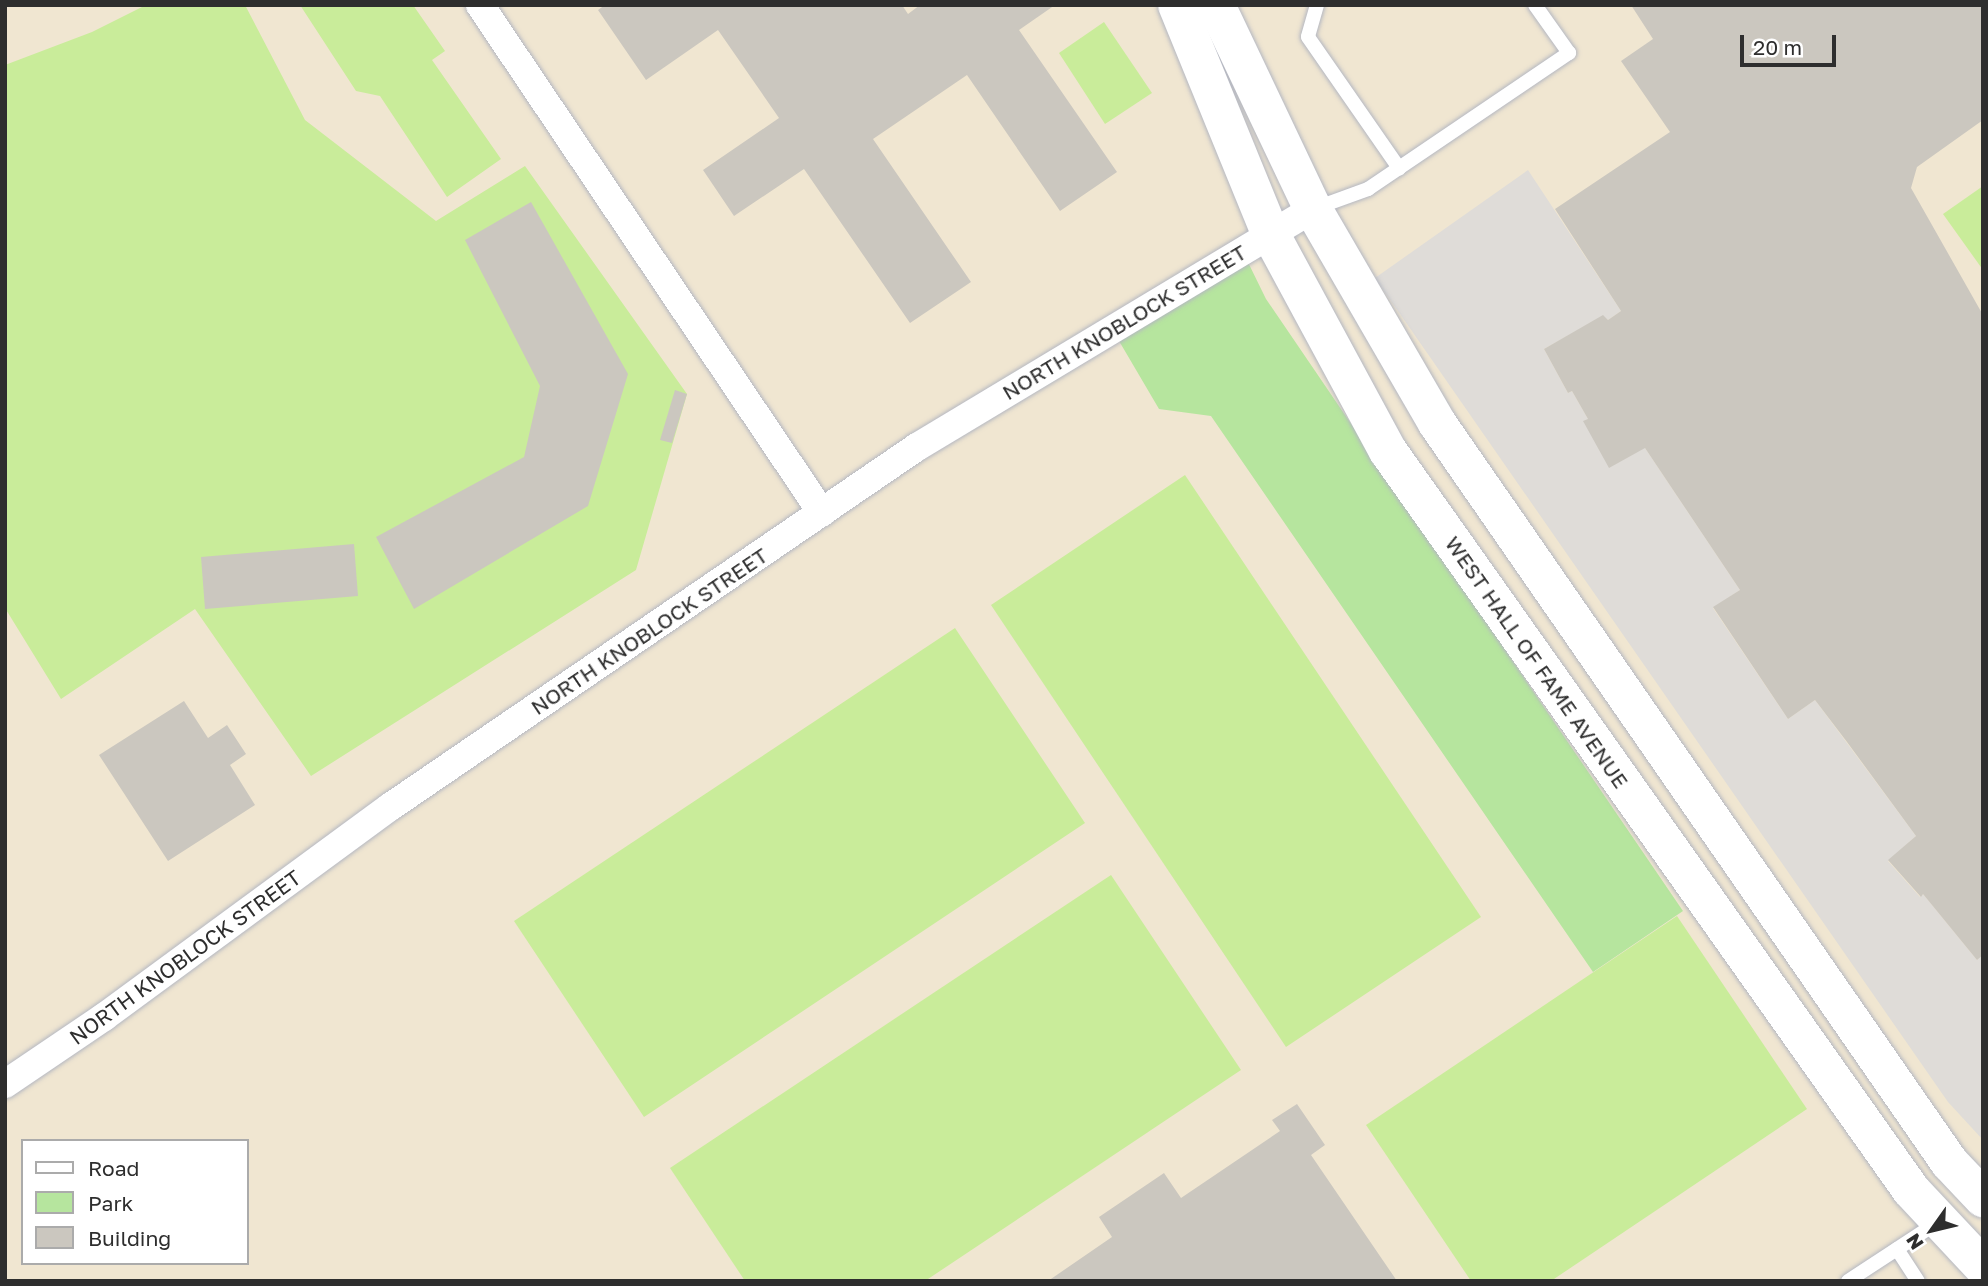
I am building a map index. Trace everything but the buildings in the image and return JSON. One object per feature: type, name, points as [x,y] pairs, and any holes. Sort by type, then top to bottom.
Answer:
[{"type":"main road","name":"WEST HALL OF FAME AVENUE","points":[[1177,5],[1270,233],[1388,451],[1911,1190],[1983,1267]]},
{"type":"main road","points":[[1216,5],[1313,209],[1437,423],[1949,1162],[1983,1198]]},
{"type":"street","points":[[480,5],[822,513]]},
{"type":"street","name":"NORTH KNOBLOCK STREET","points":[[5,1084],[104,1017],[390,807],[917,447],[1313,209]]},
{"type":"lane","points":[[1317,5],[1308,37],[1398,168]]},
{"type":"lane","points":[[1313,209],[1368,189],[1569,53],[1535,5]]},
{"type":"lane","points":[[1848,1281],[1940,1220]]},
{"type":"lane","points":[[1897,1249],[1918,1281]]},
{"type":"shaded area","points":[[5,5],[1983,5],[1983,1281],[5,1281]]},
{"type":"shaded area","points":[[1528,170],[1621,311],[1608,320],[1603,316],[1544,349],[1568,393],[1572,391],[1588,419],[1645,448],[1740,590],[1713,608],[1788,719],[1815,700],[1916,836],[1888,861],[1920,897],[1923,894],[1977,960],[1983,955],[1983,1140],[1948,1102],[1375,278]]},
{"type":"green space","points":[[146,5],[245,5],[305,120],[436,221],[525,166],[687,394],[636,570],[311,776],[195,609],[61,699],[5,608],[5,65],[92,32]]},
{"type":"green space","points":[[300,5],[413,5],[445,51],[432,60],[501,159],[447,197],[380,96],[356,91]]},
{"type":"green space","points":[[1104,22],[1152,93],[1105,124],[1059,53]]},
{"type":"green space","points":[[1983,186],[1983,270],[1943,214]]},
{"type":"green space","points":[[1242,250],[1266,299],[1683,911],[1593,972],[1211,416],[1159,409],[1112,329]]},
{"type":"green space","points":[[1185,475],[1481,917],[1286,1047],[991,605]]},
{"type":"green space","points":[[955,628],[1085,823],[644,1117],[514,921]]},
{"type":"green space","points":[[1111,875],[1241,1070],[925,1281],[745,1281],[670,1168]]},
{"type":"green space","points":[[1677,916],[1807,1109],[1551,1281],[1471,1281],[1366,1125]]}]
